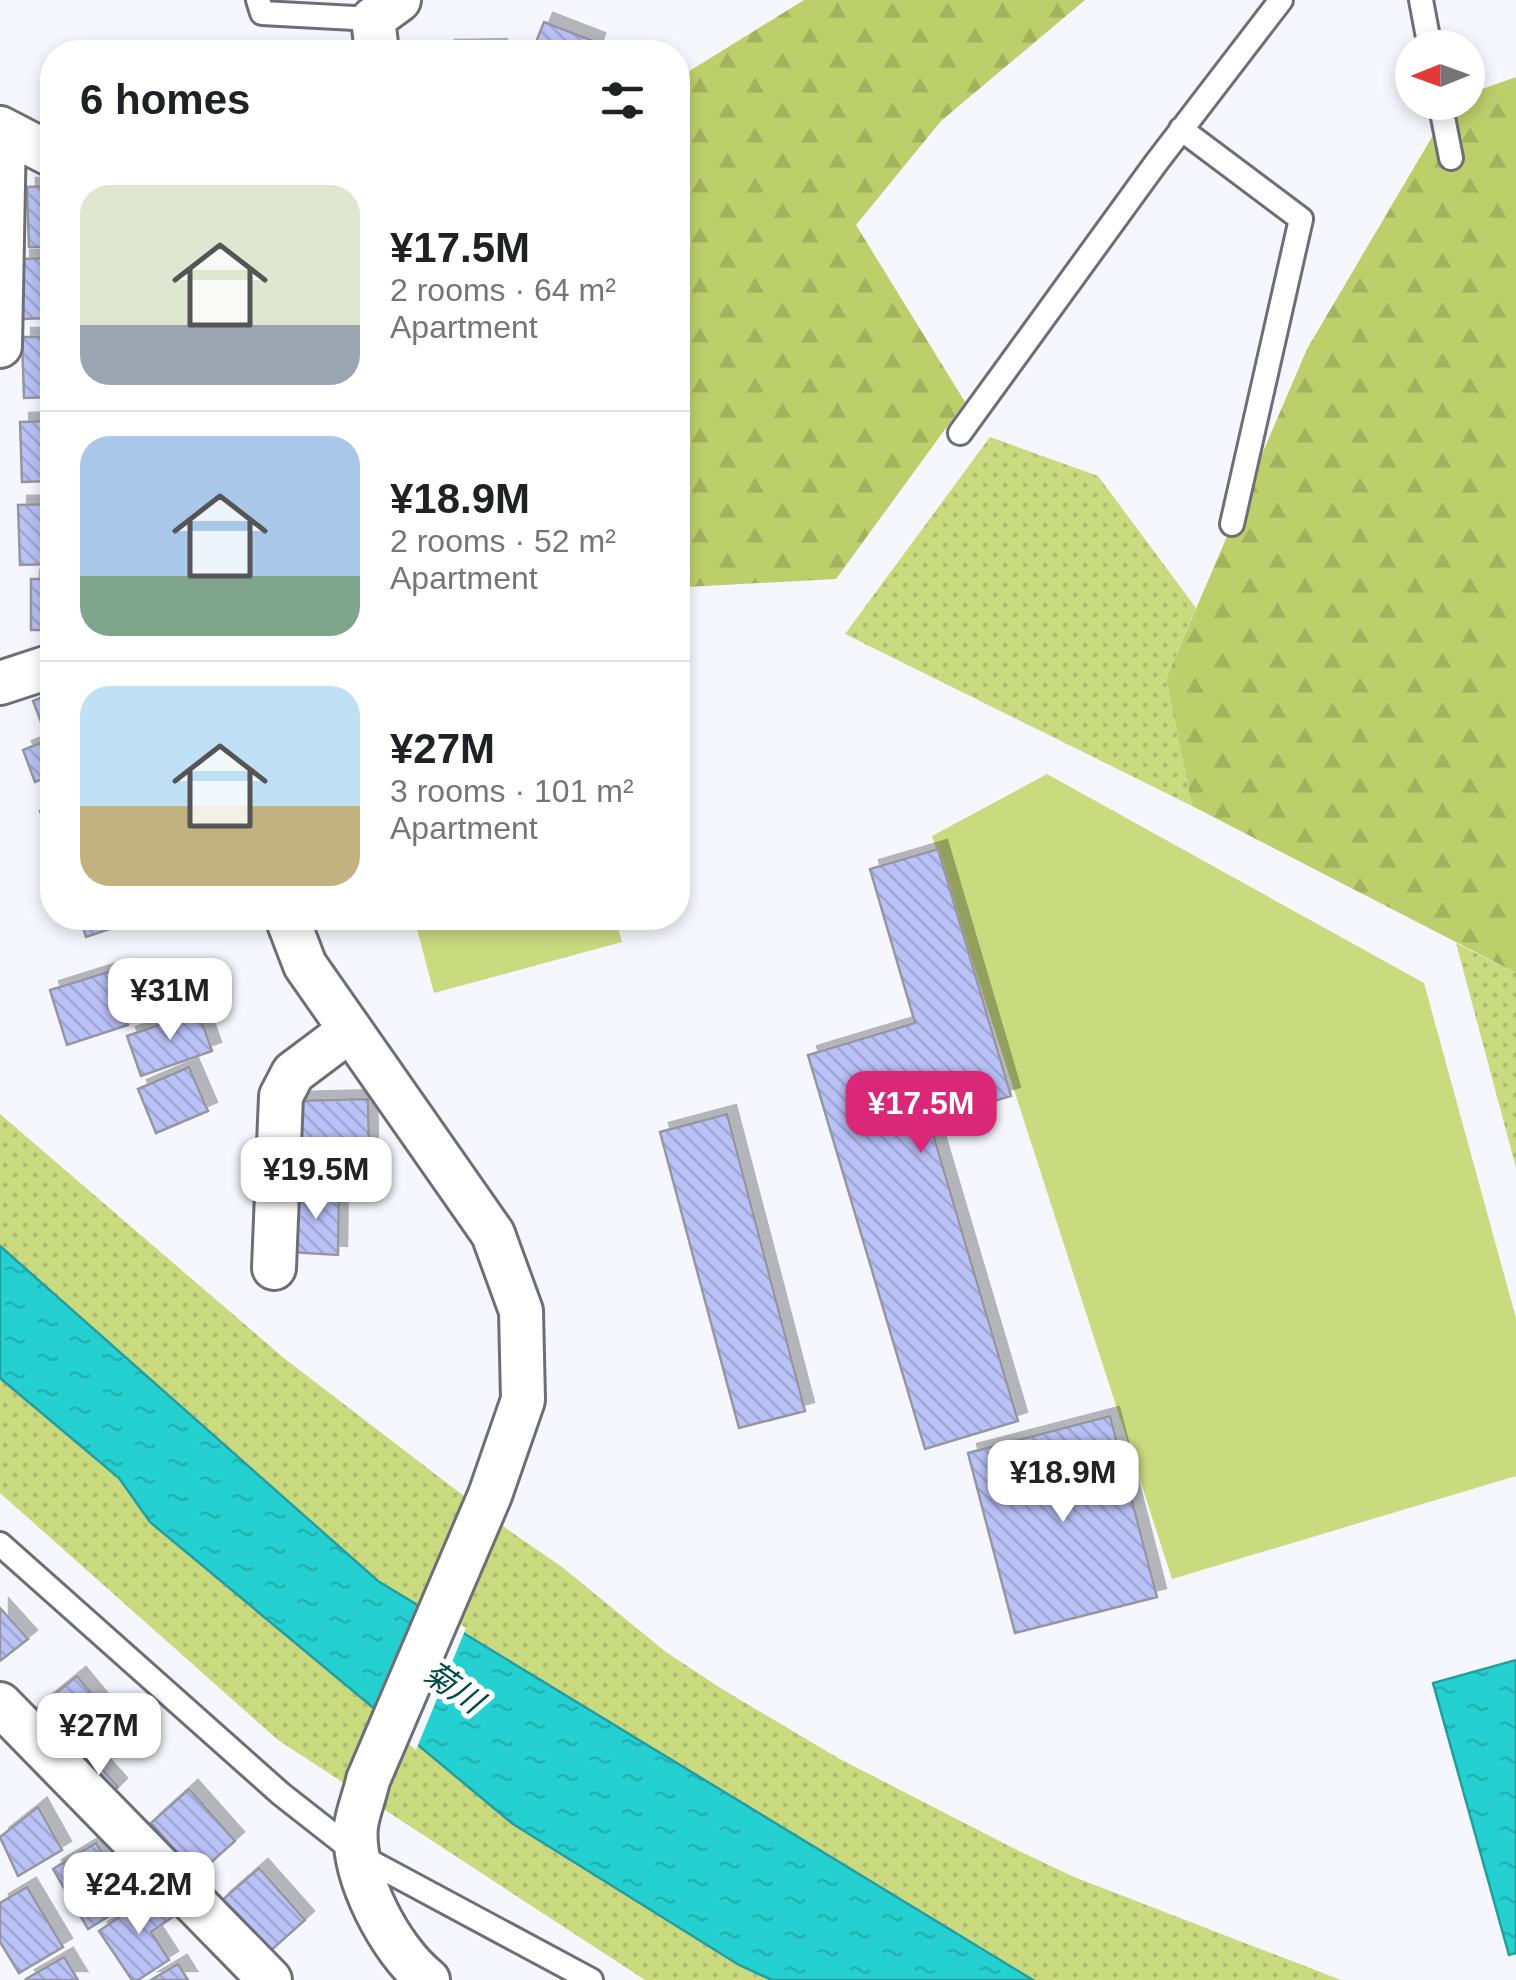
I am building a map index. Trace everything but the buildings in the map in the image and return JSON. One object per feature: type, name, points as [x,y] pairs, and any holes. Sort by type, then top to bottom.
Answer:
[{"type":"street","points":[[0,346],[2,130],[40,149]]},
{"type":"street","points":[[0,683],[40,670]]},
{"type":"street","points":[[292,930],[305,965],[493,1234],[522,1312],[523,1400],[483,1510],[368,1780],[358,1842],[374,1908],[394,1943],[428,1980]]},
{"type":"street","points":[[274,1268],[281,1096],[294,1073],[349,1031]]},
{"type":"street","points":[[0,1704],[270,1980]]},
{"type":"lane","points":[[258,0],[262,13],[383,24]]},
{"type":"lane","points":[[960,432],[1181,129],[1281,0]]},
{"type":"lane","points":[[1421,0],[1427,30]]},
{"type":"lane","points":[[1444,120],[1451,158]]},
{"type":"lane","points":[[1181,129],[1301,219],[1232,524]]},
{"type":"lane","points":[[0,1544],[281,1794],[591,1980]]},
{"type":"green space","points":[[804,0],[1085,0],[941,121],[856,225],[965,402],[836,579],[690,587],[690,71]]},
{"type":"green space","points":[[1516,77],[1516,973],[1192,806],[1166,679],[1307,349],[1442,120],[1485,120],[1485,88]]},
{"type":"green space","points":[[990,437],[1098,476],[1196,608],[1166,679],[1192,806],[845,634]]},
{"type":"green space","points":[[1047,774],[1424,983],[1516,1318],[1516,1476],[1172,1579],[932,836]]},
{"type":"green space","points":[[417,930],[618,930],[622,942],[434,993]]},
{"type":"green space","points":[[1456,943],[1516,973],[1516,1168]]},
{"type":"green space","points":[[0,1114],[285,1359],[562,1567],[666,1652],[722,1689],[838,1758],[1074,1877],[1341,1980],[645,1980],[278,1740],[0,1493]]},
{"type":"water","name":"菊川","points":[[0,1246],[378,1581],[1033,1980],[772,1980],[739,1965],[513,1824],[150,1522],[119,1478],[0,1378]]},
{"type":"water","points":[[1516,1660],[1516,1953],[1509,1955],[1433,1683]]},
{"type":"pier","points":[[426,1604],[466,1628],[416,1750],[378,1718]]}]
